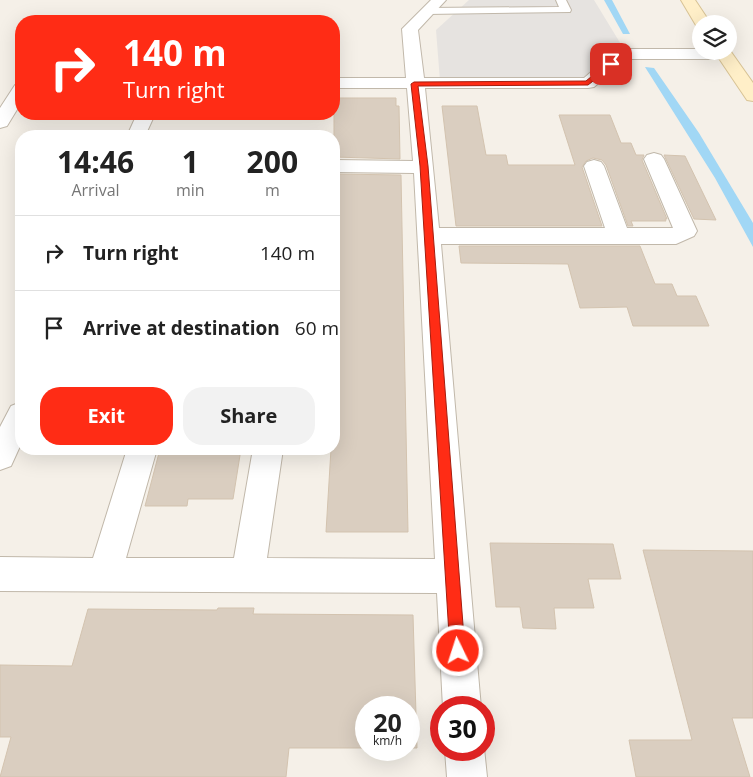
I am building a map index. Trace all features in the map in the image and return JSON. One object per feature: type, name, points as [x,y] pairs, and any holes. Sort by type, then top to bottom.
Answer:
[{"type":"main road","points":[[688,0],[698,15]]},
{"type":"main road","points":[[728,60],[753,96]]},
{"type":"street","points":[[433,6],[410,29],[414,84],[424,166],[461,696]]},
{"type":"street","points":[[340,83],[588,83],[623,54],[692,53]]},
{"type":"street","points":[[0,122],[15,88]]},
{"type":"street","points":[[428,236],[676,236],[686,231],[654,159]]},
{"type":"street","points":[[340,166],[424,166]]},
{"type":"street","points":[[594,166],[619,236]]},
{"type":"street","points":[[0,457],[15,426]]},
{"type":"street","points":[[105,574],[140,455]]},
{"type":"street","points":[[248,575],[267,455]]},
{"type":"street","points":[[0,574],[452,576]]},
{"type":"street","points":[[466,761],[467,777]]},
{"type":"lane","points":[[433,6],[566,10],[561,0]]},
{"type":"shaded area","points":[[469,0],[594,0],[622,46],[603,48],[608,59],[582,78],[440,81],[436,30]]},
{"type":"water","points":[[604,0],[612,0],[630,34],[623,34]]},
{"type":"water","points":[[645,67],[654,68],[699,133],[753,223],[753,247],[715,178]]},
{"type":"building","points":[[340,98],[396,98],[396,106],[399,106],[400,159],[340,157],[340,130],[334,130],[334,120],[340,120]]},
{"type":"building","points":[[442,106],[477,106],[486,155],[506,155],[508,165],[575,165],[559,115],[610,115],[621,143],[631,143],[636,155],[644,155],[642,160],[667,219],[665,219],[666,221],[631,221],[633,226],[628,226],[606,165],[602,160],[593,158],[586,161],[582,167],[602,226],[456,226]]},
{"type":"building","points":[[664,155],[685,156],[716,220],[694,219]]},
{"type":"building","points":[[340,174],[401,175],[408,532],[326,532],[331,455],[340,455]]},
{"type":"building","points":[[459,246],[640,246],[655,284],[672,284],[677,296],[696,296],[709,326],[633,326],[627,307],[580,308],[568,264],[461,263]]},
{"type":"building","points":[[158,455],[240,455],[233,499],[188,499],[187,506],[145,506]]},
{"type":"building","points":[[490,543],[613,544],[621,579],[588,579],[594,608],[554,608],[556,629],[523,628],[520,607],[496,607]]},
{"type":"building","points":[[643,550],[753,551],[753,718],[732,718],[750,777],[636,777],[629,740],[692,740]]},
{"type":"building","points":[[218,608],[254,608],[253,614],[413,615],[415,696],[355,696],[355,748],[289,748],[286,777],[0,777],[11,737],[0,737],[0,665],[72,666],[88,609],[217,610]]},
{"type":"route","points":[[458,651],[424,166],[414,84],[588,83],[611,64]]}]
